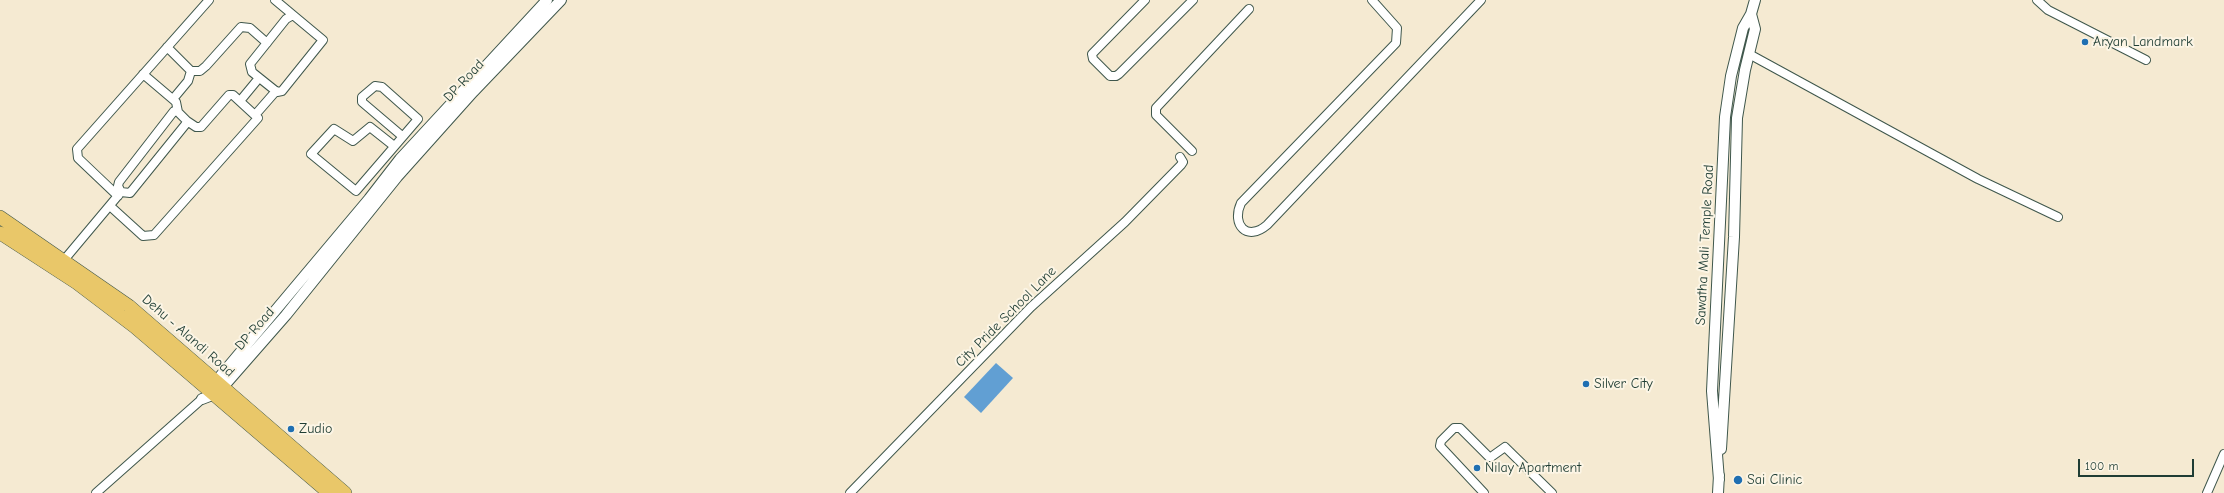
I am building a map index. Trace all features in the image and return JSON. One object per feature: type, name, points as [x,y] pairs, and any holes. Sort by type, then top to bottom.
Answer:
[{"type":"main road","name":"Dehu - Alandi Road","points":[[0,217],[64,260],[130,315],[329,493]]},
{"type":"main road","name":"Dehu - Alandi Road","points":[[0,233],[77,283],[130,315]]},
{"type":"main road","name":"Dehu - Alandi Road","points":[[213,390],[345,493]]},
{"type":"street","points":[[120,194],[78,158],[76,154],[81,143],[209,0]]},
{"type":"street","points":[[276,0],[323,40],[282,91],[276,91],[250,69],[250,64],[286,19],[293,15]]},
{"type":"street","name":"DP Road","points":[[379,193],[410,148],[547,3],[561,0]]},
{"type":"street","points":[[1145,0],[1092,54],[1092,59],[1110,76],[1116,76],[1119,74],[1193,0]]},
{"type":"street","points":[[1372,0],[1397,28],[1396,43],[1241,203],[1236,213],[1239,224],[1243,229],[1252,233],[1260,231],[1267,225],[1481,0]]},
{"type":"street","name":"Sawatha Mali Temple Road","points":[[1719,480],[1712,391],[1725,116],[1731,76],[1743,28],[1752,14],[1755,0]]},
{"type":"street","points":[[2037,0],[2048,10],[2146,60]]},
{"type":"street","name":"DP Road","points":[[213,390],[379,193],[473,92],[547,3]]},
{"type":"street","points":[[1192,151],[1156,115],[1156,108],[1249,8]]},
{"type":"street","name":"Sawatha Mali Temple Road","points":[[1718,493],[1727,382],[1737,168],[1737,118],[1755,29],[1752,14]]},
{"type":"street","points":[[167,47],[191,71],[200,71],[242,27],[250,28],[267,43]]},
{"type":"street","points":[[1749,54],[1978,179],[2058,216]]},
{"type":"street","points":[[173,99],[188,81],[191,71]]},
{"type":"street","points":[[110,206],[143,236],[154,235],[258,118],[233,95],[229,96],[198,128],[187,121],[178,112],[178,105],[173,99],[143,74]]},
{"type":"street","points":[[240,101],[259,78]]},
{"type":"street","points":[[398,140],[363,104],[362,97],[372,87],[378,86],[382,87],[418,119],[398,140],[356,191],[311,154],[334,129],[353,141],[370,127],[398,140],[410,148]]},
{"type":"street","points":[[255,115],[276,91]]},
{"type":"street","points":[[120,194],[118,186],[119,182],[174,111],[178,112]]},
{"type":"street","points":[[64,260],[120,194],[130,193],[187,121]]},
{"type":"street","name":"City Pride School Lane","points":[[850,493],[1031,307],[1125,222],[1181,160]]},
{"type":"street","points":[[96,493],[213,390]]},
{"type":"street","points":[[1484,493],[1440,446],[1441,441],[1454,428],[1460,428],[1489,457],[1506,447],[1552,493]]},
{"type":"street","points":[[2207,493],[2224,454]]},
{"type":"water","points":[[996,363],[1013,378],[981,413],[964,397]]},
{"type":"place","name":"Aryan Landmark","points":[[2085,42]]},
{"type":"place","name":"Silver City","points":[[1586,384]]},
{"type":"place","name":"Zudio","points":[[291,429]]},
{"type":"place","name":"Nilay Apartment","points":[[1477,468]]},
{"type":"place","name":"Sai Clinic","points":[[1738,480]]}]
